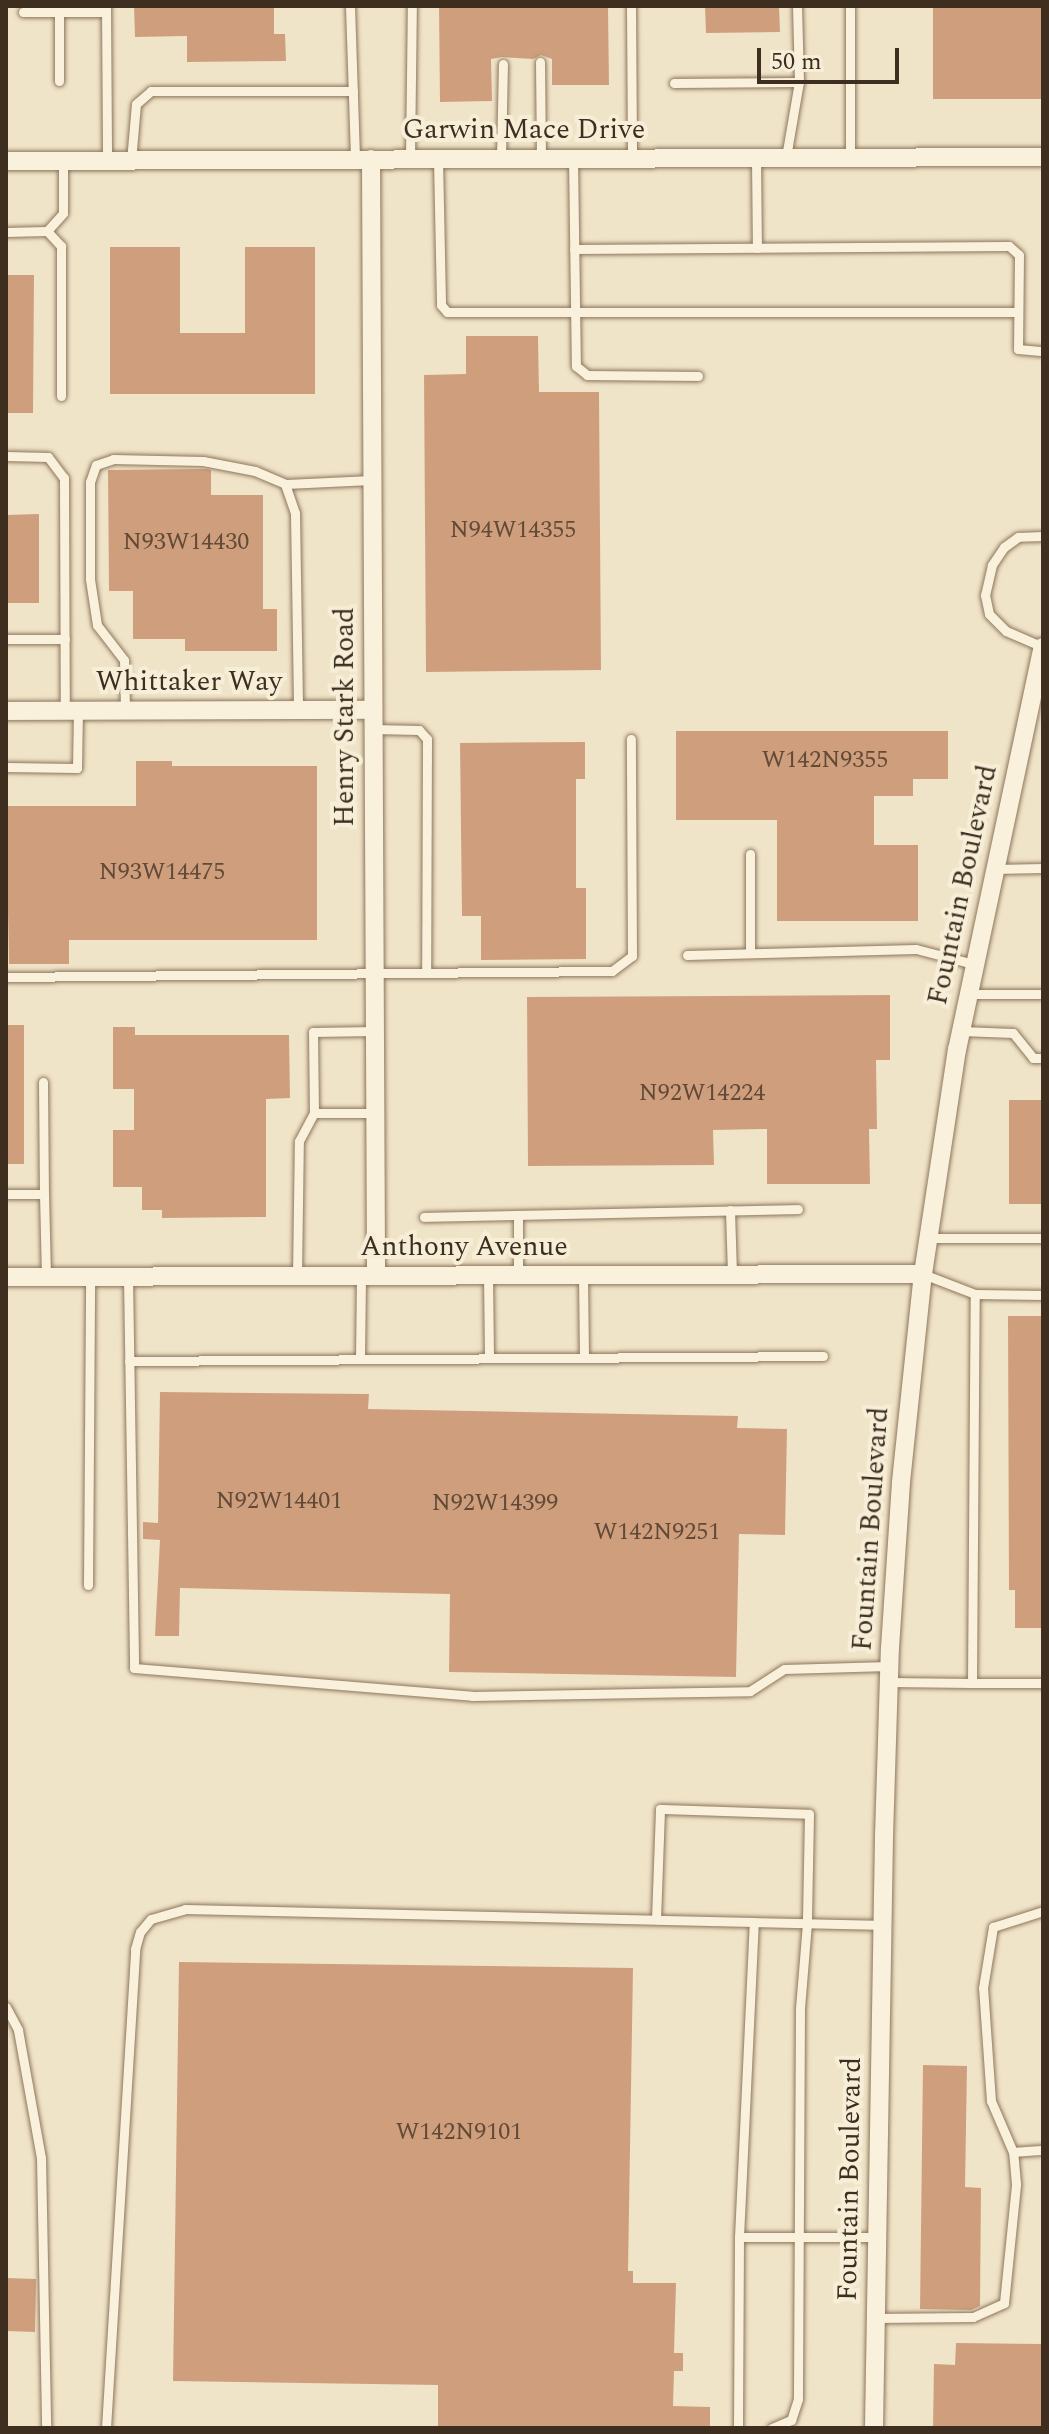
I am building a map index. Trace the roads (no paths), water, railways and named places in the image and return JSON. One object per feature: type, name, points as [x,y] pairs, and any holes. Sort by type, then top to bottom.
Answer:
[{"type":"street","name":"Garwin Mace Drive","points":[[6,161],[1043,157]]},
{"type":"street","name":"Henry Stark Road","points":[[363,159],[372,480],[375,1031],[369,1275]]},
{"type":"street","name":"Fountain Boulevard","points":[[874,2428],[889,1674],[901,1482],[923,1274],[961,1031],[1042,653]]},
{"type":"street","name":"Whittaker Way","points":[[6,711],[298,709],[373,720]]},
{"type":"street","name":"Anthony Avenue","points":[[6,1277],[923,1274]]},
{"type":"lane","points":[[350,6],[353,91],[363,159]]},
{"type":"lane","points":[[410,159],[412,6]]},
{"type":"lane","points":[[631,6],[632,157]]},
{"type":"lane","points":[[786,157],[799,82],[797,6]]},
{"type":"lane","points":[[850,6],[850,157]]},
{"type":"lane","points":[[23,12],[106,9],[107,161]]},
{"type":"lane","points":[[59,12],[59,81]]},
{"type":"lane","points":[[540,62],[541,158]]},
{"type":"lane","points":[[501,158],[503,64]]},
{"type":"lane","points":[[674,83],[799,82]]},
{"type":"lane","points":[[131,161],[136,104],[151,91],[353,91]]},
{"type":"lane","points":[[573,158],[576,366],[587,375],[698,376]]},
{"type":"lane","points":[[756,158],[757,248]]},
{"type":"lane","points":[[438,159],[441,305],[447,312],[1018,312]]},
{"type":"lane","points":[[6,232],[47,231],[63,213],[63,161]]},
{"type":"lane","points":[[47,231],[61,246],[61,396]]},
{"type":"lane","points":[[574,249],[1009,246],[1019,255],[1018,349],[1043,351]]},
{"type":"lane","points":[[6,456],[48,457],[64,478],[65,639],[77,768],[6,767]]},
{"type":"lane","points":[[125,710],[124,660],[97,625],[90,579],[90,482],[96,465],[113,459],[203,461],[255,471],[285,484],[372,480]]},
{"type":"lane","points":[[285,484],[295,513],[298,709]]},
{"type":"lane","points":[[1042,653],[1006,631],[989,614],[985,595],[992,565],[1004,547],[1018,537],[1043,536]]},
{"type":"lane","points":[[6,639],[65,639]]},
{"type":"lane","points":[[373,720],[419,730],[427,739],[426,972]]},
{"type":"lane","points":[[6,977],[612,971],[632,956],[631,739]]},
{"type":"lane","points":[[750,854],[750,953]]},
{"type":"lane","points":[[994,869],[1043,868]]},
{"type":"lane","points":[[687,955],[916,949],[974,964]]},
{"type":"lane","points":[[969,994],[1043,994]]},
{"type":"lane","points":[[297,1276],[299,1141],[314,1113],[313,1032],[375,1031]]},
{"type":"lane","points":[[961,1031],[1013,1033],[1033,1058],[1043,1058]]},
{"type":"lane","points":[[43,1082],[46,1277]]},
{"type":"lane","points":[[314,1113],[375,1113]]},
{"type":"lane","points":[[6,1194],[44,1194]]},
{"type":"lane","points":[[424,1217],[798,1209]]},
{"type":"lane","points":[[730,1210],[732,1275]]},
{"type":"lane","points":[[518,1215],[518,1275]]},
{"type":"lane","points":[[928,1238],[1043,1238]]},
{"type":"lane","points":[[923,1274],[975,1294],[1043,1295]]},
{"type":"lane","points":[[360,1359],[369,1275]]},
{"type":"lane","points":[[488,1275],[489,1358]]},
{"type":"lane","points":[[583,1275],[584,1358]]},
{"type":"lane","points":[[88,1585],[90,1277]]},
{"type":"lane","points":[[128,1277],[134,1668],[472,1696],[750,1691],[784,1669],[889,1674],[972,1683],[1043,1683]]},
{"type":"lane","points":[[972,1683],[975,1294]]},
{"type":"lane","points":[[129,1361],[823,1356]]},
{"type":"lane","points":[[656,1919],[660,1809],[809,1814],[807,1923],[800,2009],[798,2399],[791,2420],[772,2428]]},
{"type":"lane","points":[[106,2428],[135,1949],[140,1932],[151,1919],[185,1909],[883,1925]]},
{"type":"lane","points":[[876,2318],[973,2317],[1004,2303],[1016,2184],[1013,2152],[991,2101],[983,1988],[993,1927],[1043,1911]]},
{"type":"lane","points":[[738,2428],[739,2237],[754,1922]]},
{"type":"lane","points":[[6,2007],[18,2030],[41,2158],[46,2428]]},
{"type":"lane","points":[[1013,2152],[1043,2150]]},
{"type":"lane","points":[[739,2237],[877,2237]]}]
